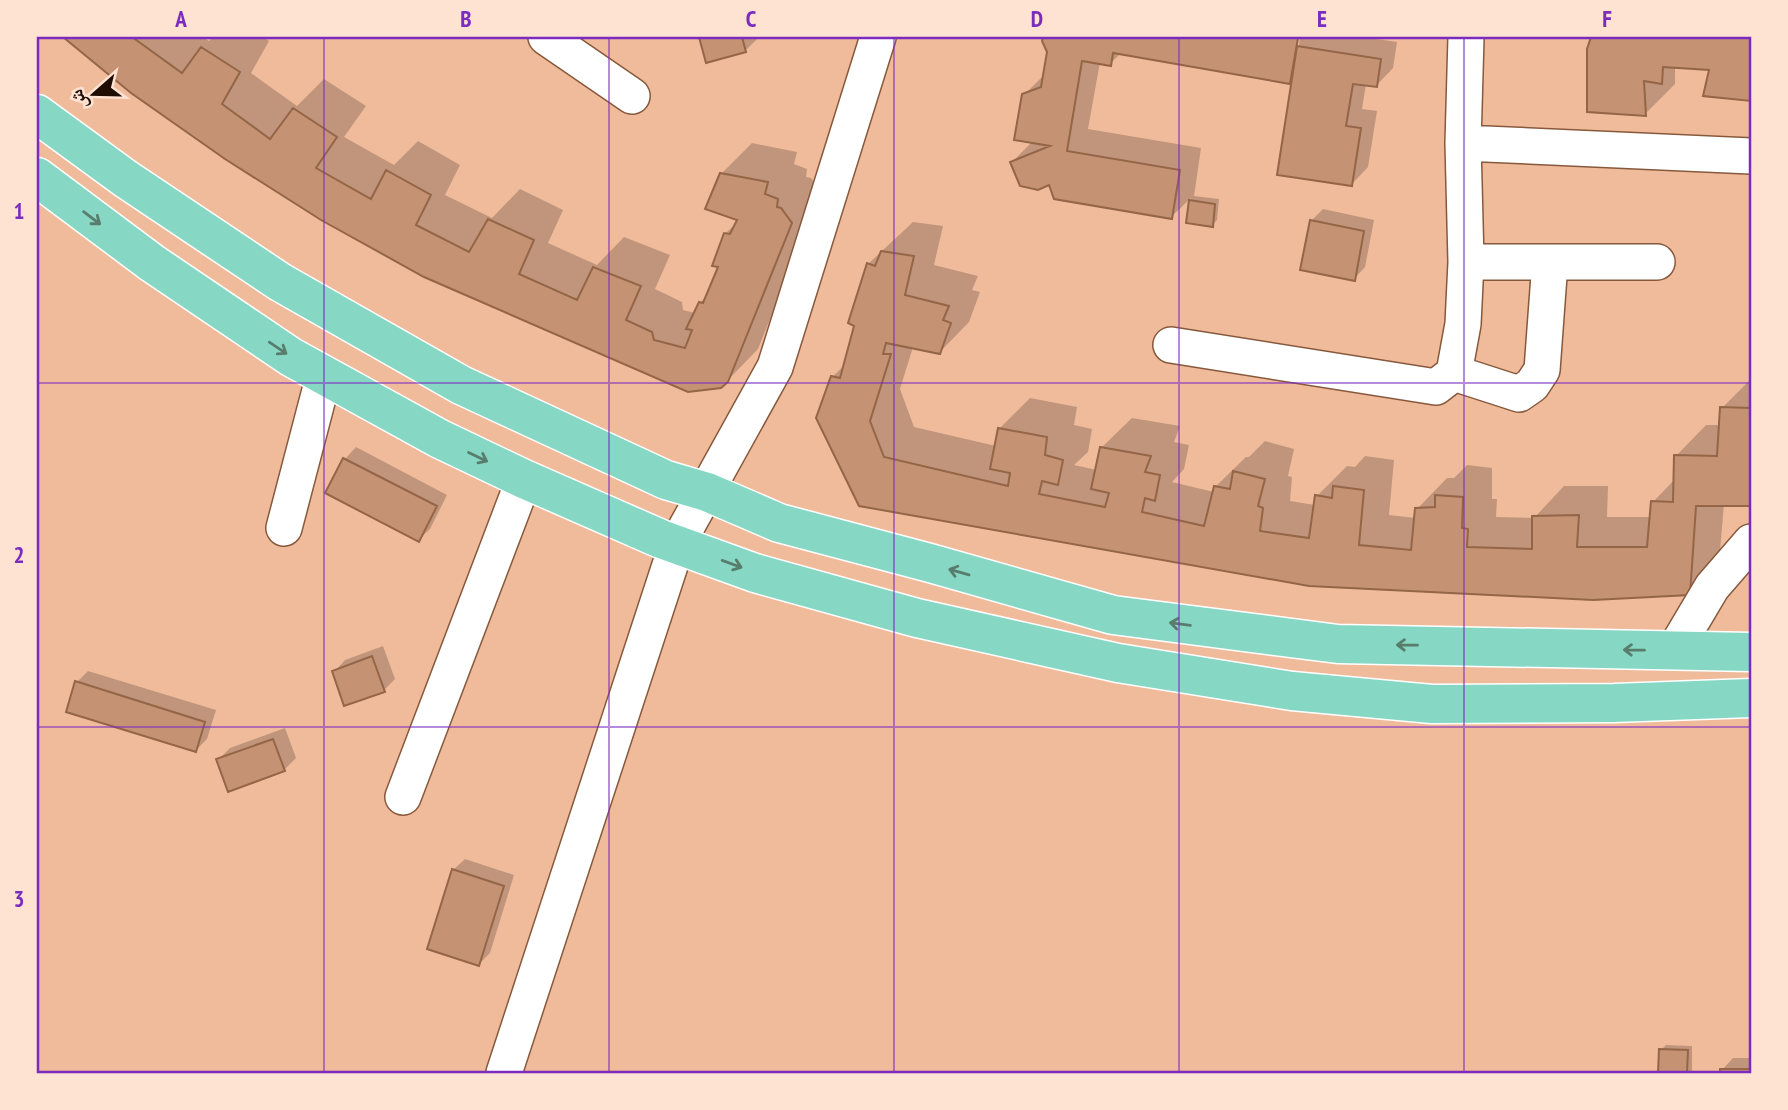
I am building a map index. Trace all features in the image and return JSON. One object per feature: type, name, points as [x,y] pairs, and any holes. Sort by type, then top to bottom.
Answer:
[{"type":"main road","points":[[37,114],[126,179],[281,282],[461,385],[654,475],[707,492],[779,523],[1113,615],[1338,644],[1751,652]]},
{"type":"main road","points":[[37,177],[152,263],[291,357],[440,439],[524,480],[677,544],[755,573],[917,618],[1118,663],[1292,691],[1432,704],[1614,703],[1751,698]]},
{"type":"street","points":[[546,37],[632,96]]},
{"type":"street","points":[[504,1073],[677,544],[775,367],[878,37]]},
{"type":"street","points":[[1171,345],[1436,387],[1454,373],[1463,324],[1466,262],[1463,143],[1466,37]]},
{"type":"street","points":[[1463,143],[1751,156]]},
{"type":"street","points":[[1466,262],[1657,262]]},
{"type":"street","points":[[1454,373],[1519,394],[1532,385],[1542,370],[1550,262]]},
{"type":"street","points":[[284,528],[324,375]]},
{"type":"street","points":[[403,797],[524,480]]},
{"type":"street","points":[[1674,651],[1712,587],[1751,542]]},
{"type":"building","points":[[63,37],[132,37],[182,73],[201,47],[240,72],[222,104],[270,139],[293,108],[337,137],[316,168],[371,199],[386,170],[431,195],[416,225],[469,252],[488,219],[534,240],[519,274],[577,300],[593,267],[641,286],[626,320],[652,332],[654,340],[685,348],[692,330],[686,329],[699,302],[703,303],[718,267],[712,266],[724,233],[730,234],[737,220],[705,209],[720,173],[768,182],[765,194],[778,199],[777,207],[781,208],[792,223],[728,382],[721,388],[688,392],[424,277],[321,220],[225,159],[131,93]]},
{"type":"building","points":[[699,37],[742,37],[746,52],[706,63]]},
{"type":"building","points":[[1043,37],[1298,38],[1290,84],[1113,53],[1111,66],[1082,61],[1067,151],[1180,170],[1172,219],[1054,199],[1049,185],[1038,190],[1020,186],[1010,162],[1050,146],[1014,140],[1022,94],[1041,87],[1047,52]]},
{"type":"building","points":[[1591,37],[1751,37],[1751,101],[1703,96],[1709,70],[1663,67],[1662,84],[1644,81],[1646,116],[1587,112],[1587,49]]},
{"type":"building","points":[[1297,46],[1381,59],[1377,87],[1353,84],[1346,126],[1361,128],[1352,186],[1277,175]]},
{"type":"building","points":[[1189,200],[1215,204],[1213,227],[1186,223]]},
{"type":"building","points":[[1310,220],[1364,231],[1355,281],[1300,270]]},
{"type":"building","points":[[881,251],[914,256],[905,295],[949,306],[943,320],[951,323],[940,354],[886,343],[883,354],[891,354],[870,421],[884,457],[1008,486],[1010,473],[990,469],[998,428],[1047,437],[1045,455],[1063,460],[1058,485],[1042,481],[1039,494],[1105,507],[1109,493],[1091,489],[1100,447],[1151,456],[1145,472],[1160,475],[1155,501],[1145,498],[1142,512],[1204,526],[1214,486],[1230,489],[1233,471],[1265,479],[1258,506],[1263,508],[1260,531],[1309,538],[1315,495],[1332,498],[1333,486],[1364,490],[1359,545],[1411,550],[1415,508],[1435,507],[1435,495],[1463,497],[1462,528],[1468,529],[1467,547],[1532,549],[1532,516],[1579,515],[1577,547],[1647,547],[1651,501],[1673,502],[1674,455],[1717,456],[1720,407],[1751,408],[1751,506],[1696,506],[1690,595],[1593,600],[1309,586],[859,506],[816,418],[831,376],[840,378],[854,326],[848,323],[867,263],[875,266]]},
{"type":"building","points":[[343,458],[437,506],[419,542],[325,493]]},
{"type":"building","points":[[372,656],[385,692],[344,706],[332,671]]},
{"type":"building","points":[[75,681],[205,722],[196,752],[66,712]]},
{"type":"building","points":[[273,739],[285,771],[228,792],[216,759]]},
{"type":"building","points":[[452,869],[504,886],[479,966],[427,949]]},
{"type":"building","points":[[1659,1049],[1688,1050],[1687,1073],[1658,1073]]},
{"type":"building","points":[[1720,1069],[1751,1069],[1751,1073],[1720,1073]]}]
